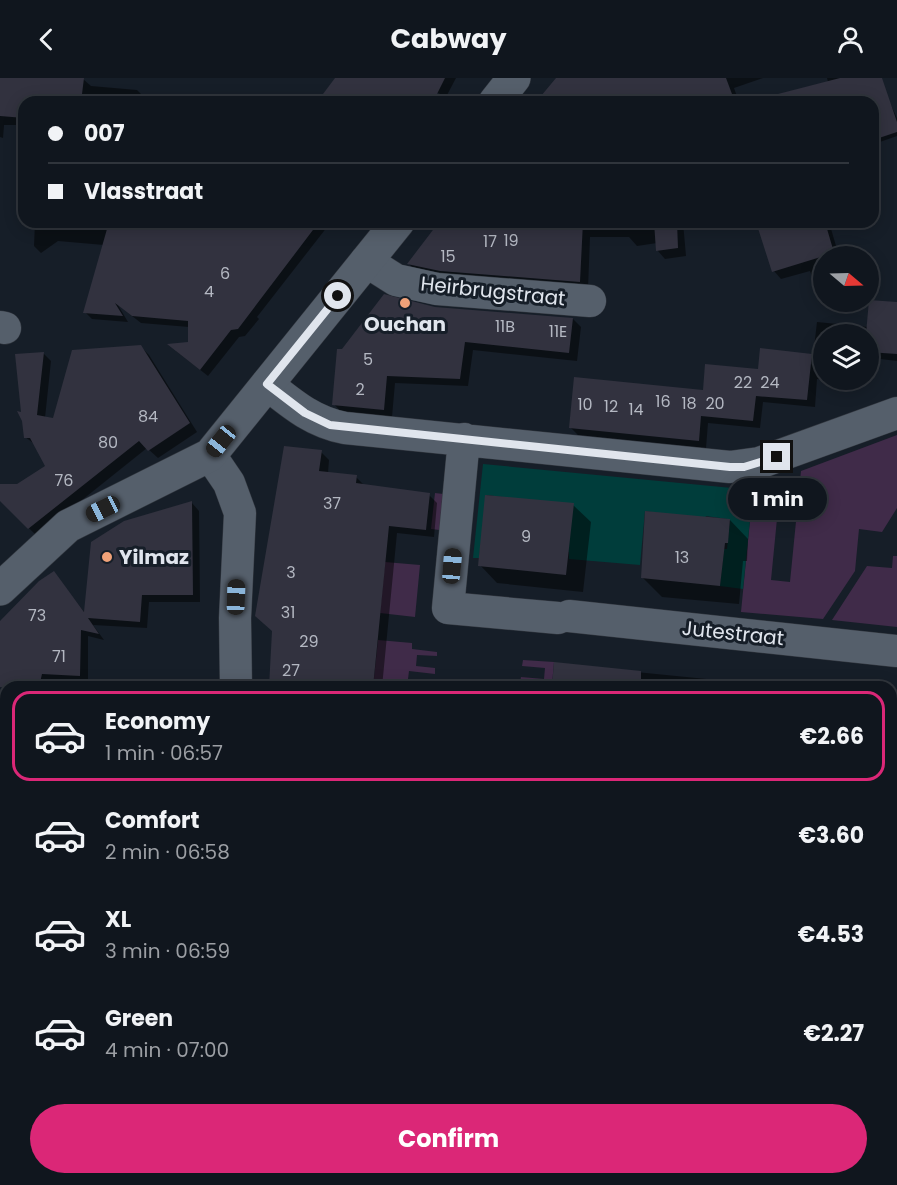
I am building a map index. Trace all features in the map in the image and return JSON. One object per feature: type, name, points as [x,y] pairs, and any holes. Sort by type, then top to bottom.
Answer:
[{"type":"street","points":[[500,96],[514,78]]},
{"type":"street","points":[[0,589],[68,526],[210,455],[393,228]]},
{"type":"street","name":"Heirbrugstraat","points":[[366,261],[396,280],[437,289],[590,301]]},
{"type":"street","points":[[267,384],[305,413],[330,425],[744,467],[794,452],[897,413]]},
{"type":"street","name":"Jutestraat","points":[[464,439],[448,608],[563,617],[897,651]]},
{"type":"street","points":[[210,455],[229,483],[240,513],[235,618],[236,681]]},
{"type":"shaded area","points":[[897,435],[897,508],[882,532],[859,529],[855,571],[823,619],[741,612],[753,490],[781,478],[771,580],[790,582],[801,471]]},
{"type":"shaded area","points":[[483,464],[753,490],[743,589],[720,586],[730,521],[706,516],[705,520],[645,511],[640,565],[569,559],[569,552],[565,552],[573,506],[487,495],[479,558],[473,558]]},
{"type":"shaded area","points":[[435,493],[452,495],[448,531],[431,529]]},
{"type":"shaded area","points":[[893,556],[897,556],[897,627],[832,620],[867,566],[892,568]]},
{"type":"shaded area","points":[[385,562],[420,565],[415,617],[380,613]]},
{"type":"shaded area","points":[[378,640],[412,643],[412,649],[437,652],[437,656],[417,655],[416,666],[435,668],[435,674],[409,671],[408,681],[374,681]]},
{"type":"shaded area","points":[[523,660],[554,662],[552,681],[520,681],[521,677],[544,679],[545,668],[522,666]]},
{"type":"building","points":[[0,78],[84,78],[82,96],[18,96],[18,118],[0,116]]},
{"type":"building","points":[[335,78],[445,78],[436,96],[322,96]]},
{"type":"building","points":[[556,78],[726,78],[733,96],[541,96]]},
{"type":"building","points":[[840,78],[882,78],[897,122],[897,132],[879,138],[879,96],[778,96],[778,94]]},
{"type":"building","points":[[107,228],[314,228],[238,329],[231,330],[200,370],[167,344],[188,342],[188,321],[132,316],[115,303],[123,316],[83,313]]},
{"type":"building","points":[[434,228],[583,228],[580,282],[440,271],[407,264]]},
{"type":"building","points":[[654,228],[677,228],[678,248],[656,251]]},
{"type":"building","points":[[758,228],[827,228],[832,246],[813,246],[813,259],[772,272]]},
{"type":"building","points":[[384,294],[435,307],[573,318],[569,353],[465,342],[460,379],[387,376],[384,410],[332,405],[337,349],[342,349]]},
{"type":"building","points":[[879,301],[897,302],[897,354],[879,353],[879,324],[867,324],[868,312],[879,312]]},
{"type":"building","points":[[141,345],[190,423],[148,451],[139,441],[28,529],[0,501],[0,484],[17,484],[45,466],[30,438],[24,438],[22,421],[17,411],[21,412],[15,354],[44,352],[37,415],[53,418],[72,350]]},
{"type":"building","points":[[760,348],[812,354],[807,400],[756,396],[753,421],[701,416],[699,441],[569,428],[574,377],[703,390],[705,364],[758,369]]},
{"type":"building","points":[[284,446],[322,450],[319,471],[357,475],[356,483],[430,493],[426,530],[389,526],[374,681],[269,681],[272,631],[255,616]]},
{"type":"building","points":[[485,495],[574,503],[566,575],[478,566]]},
{"type":"building","points":[[192,501],[193,595],[142,595],[140,622],[88,618],[99,634],[81,630],[80,676],[42,674],[40,681],[0,681],[0,621],[39,581],[54,571],[84,612],[91,542],[124,521]]},
{"type":"building","points":[[645,511],[730,519],[720,586],[641,578]]},
{"type":"building","points":[[554,662],[641,671],[641,681],[552,681]]},
{"type":"place","name":"Ouchan","points":[[405,303]]},
{"type":"place","name":"Yilmaz","points":[[107,557]]},
{"type":"route","points":[[338,296],[267,384],[305,413],[330,425],[730,467],[744,467],[777,457]]}]
